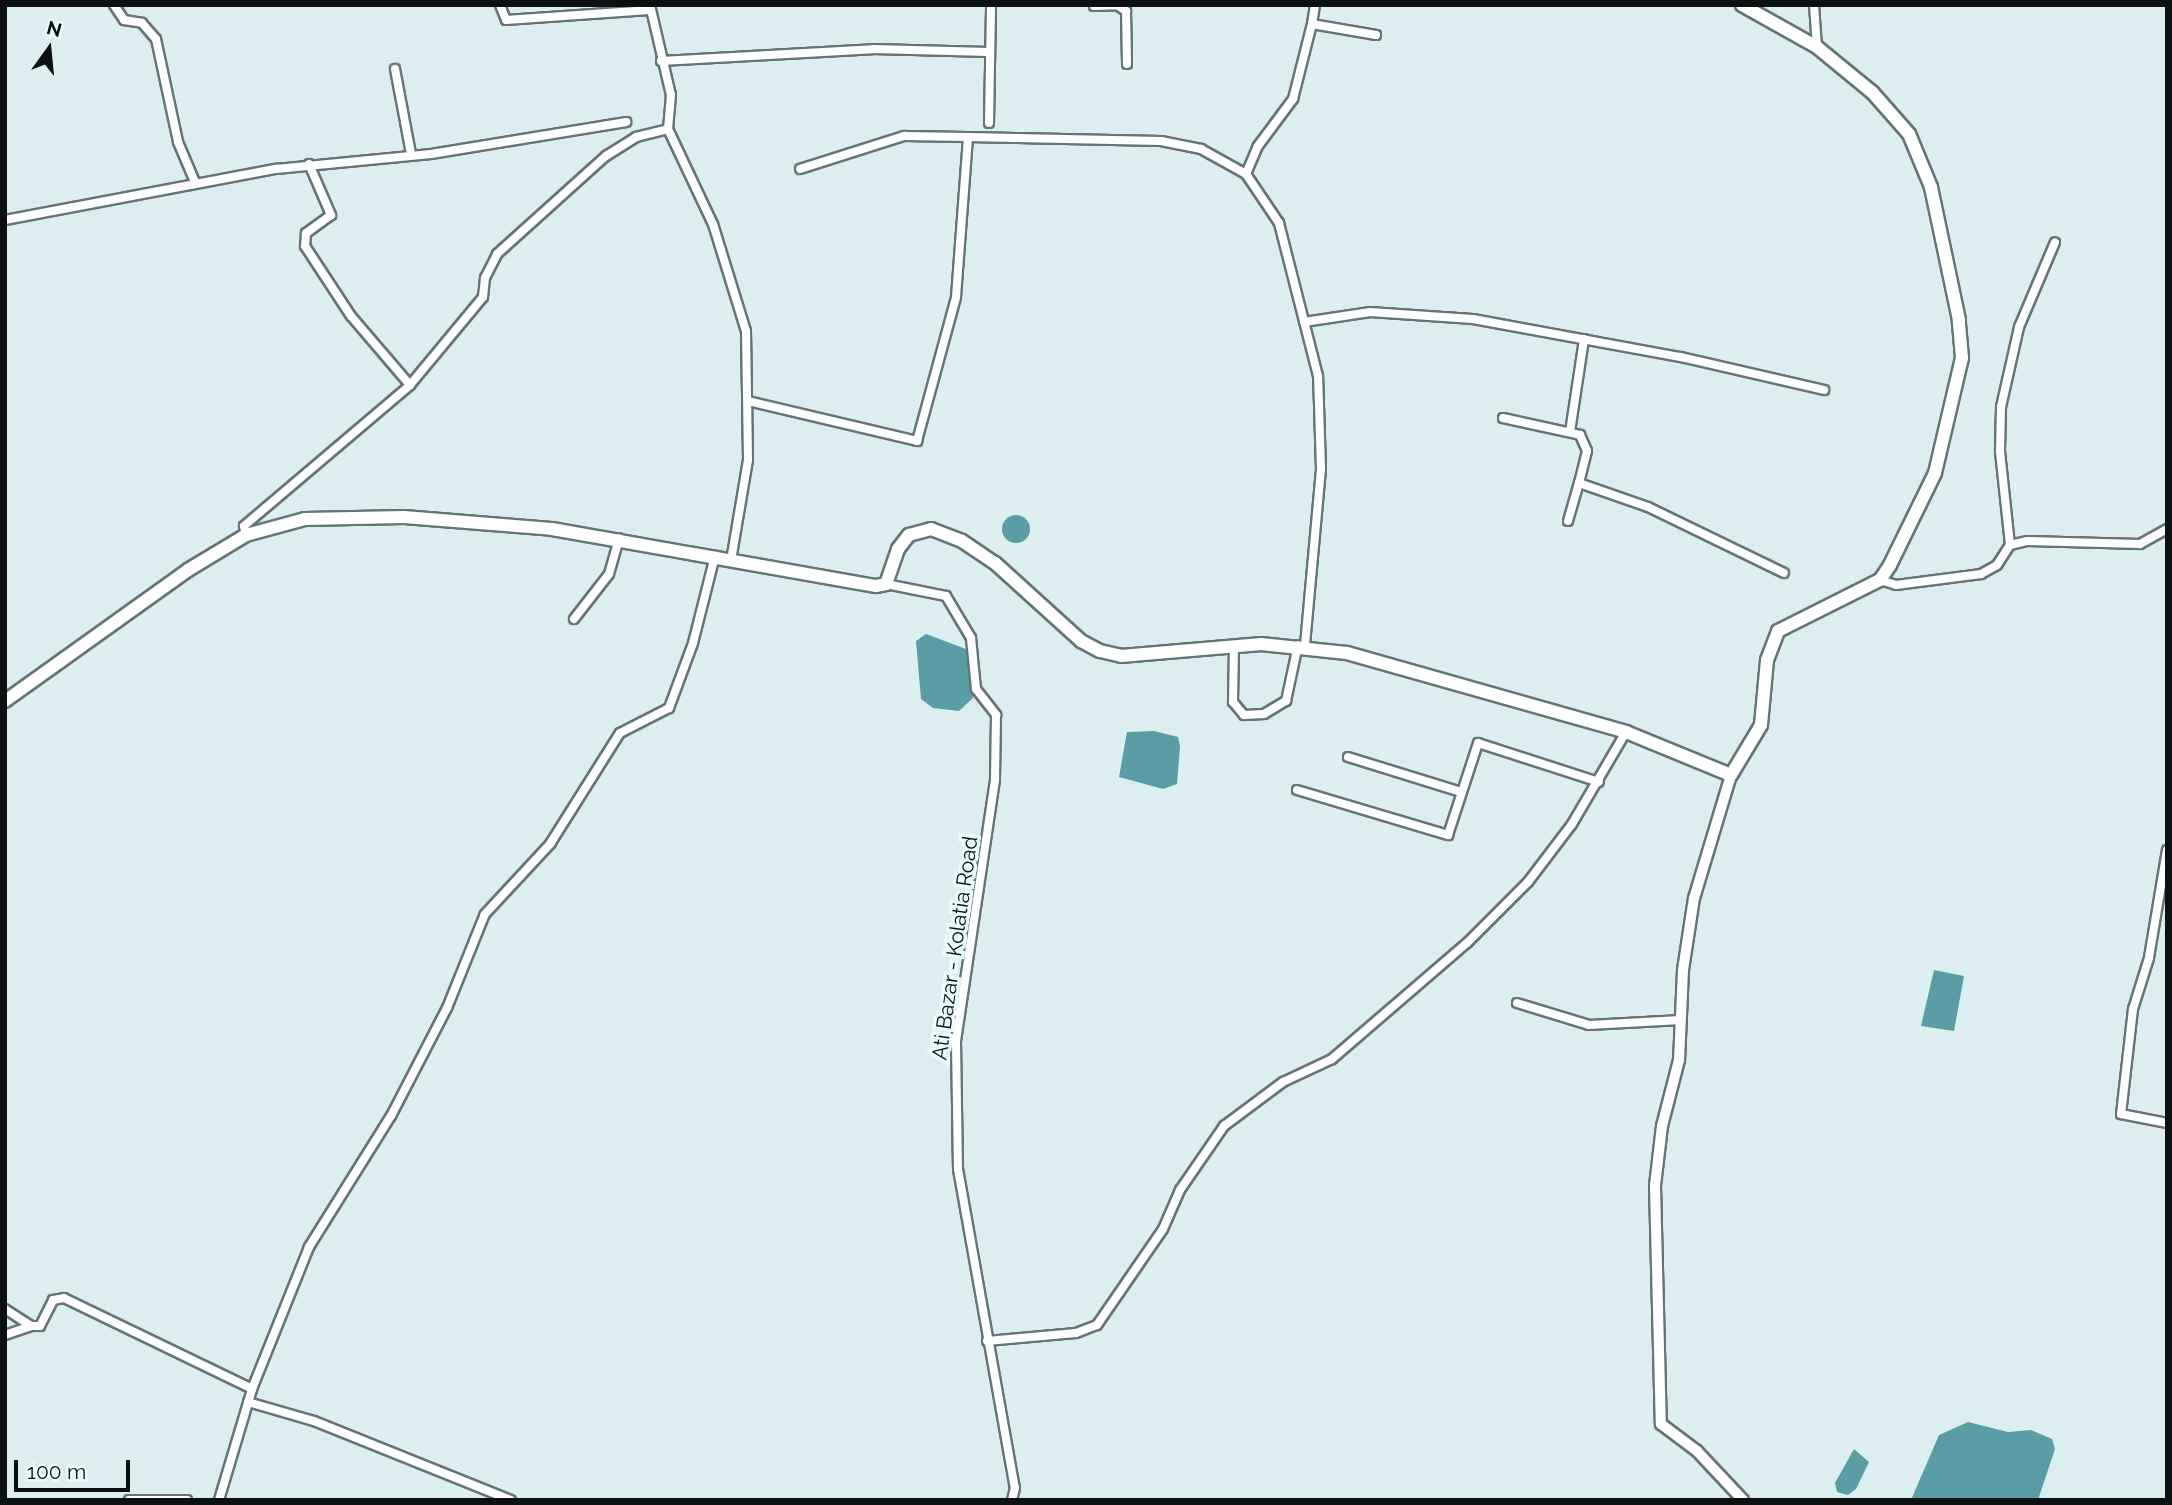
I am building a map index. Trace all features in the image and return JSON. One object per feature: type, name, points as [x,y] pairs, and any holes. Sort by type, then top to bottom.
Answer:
[{"type":"main road","points":[[5,701],[165,585],[246,535],[305,519],[404,517],[620,538],[802,575],[886,584],[898,549],[909,535],[932,529],[944,532],[995,563],[1081,641],[1100,651],[1122,656],[1234,645],[1301,645],[1378,661],[1631,734],[1731,775],[1761,726],[1767,660],[1777,631],[1880,580],[1935,473],[1963,341],[1921,157],[1889,110],[1817,47],[1742,5]]},
{"type":"street","points":[[114,5],[124,20],[142,23],[156,40],[178,142],[195,182]]},
{"type":"street","points":[[500,5],[506,20],[650,8],[671,95],[668,129],[713,224],[746,331],[748,460],[731,560]]},
{"type":"street","points":[[989,123],[991,5]]},
{"type":"street","points":[[1094,6],[1117,5],[1126,11],[1127,64]]},
{"type":"street","points":[[1246,174],[1258,146],[1293,99],[1314,5]]},
{"type":"street","points":[[1814,5],[1817,47]]},
{"type":"street","points":[[1312,23],[1377,35]]},
{"type":"street","points":[[662,61],[873,49],[989,52]]},
{"type":"street","points":[[395,69],[411,153]]},
{"type":"street","points":[[5,220],[195,182],[309,164],[525,141],[626,122]]},
{"type":"street","points":[[246,535],[244,526],[410,386],[483,297],[485,278],[497,254],[606,156],[636,137],[668,129]]},
{"type":"street","points":[[800,169],[904,136],[1161,141],[1201,149],[1246,174],[1279,223],[1318,376],[1321,469],[1301,645],[1286,701],[1264,714],[1244,715],[1233,702],[1234,645]]},
{"type":"street","points":[[748,401],[919,440],[956,297],[968,137]]},
{"type":"street","points":[[309,164],[331,215],[306,233],[306,246],[351,316],[410,386]]},
{"type":"street","points":[[1880,580],[1896,585],[1981,574],[1997,565],[2010,545],[2000,451],[2001,407],[2019,327],[2055,242]]},
{"type":"street","points":[[1304,322],[1370,312],[1474,319],[1584,339],[1824,390]]},
{"type":"street","points":[[1570,432],[1584,339]]},
{"type":"street","points":[[1503,418],[1570,432],[1585,440],[1579,483],[1568,521]]},
{"type":"street","points":[[1579,483],[1648,507],[1784,573]]},
{"type":"street","points":[[2010,545],[2054,540],[2140,544],[2167,529]]},
{"type":"street","points":[[574,619],[609,574],[620,538]]},
{"type":"street","points":[[219,1500],[252,1389],[309,1247],[391,1116],[447,1008],[485,914],[550,844],[620,733],[669,708],[693,643],[715,556]]},
{"type":"street","name":"Ati Bazar - Kolatia Road","points":[[886,584],[946,596],[971,638],[976,689],[996,715],[995,780],[956,1042],[958,1170],[1015,1488],[1012,1500]]},
{"type":"street","points":[[987,1341],[1076,1333],[1097,1325],[1163,1229],[1180,1190],[1224,1126],[1283,1082],[1332,1059],[1467,943],[1528,882],[1631,734]]},
{"type":"street","points":[[1297,790],[1448,835],[1478,743],[1599,782]]},
{"type":"street","points":[[1348,757],[1461,792]]},
{"type":"street","points":[[1731,775],[1694,898],[1679,1060],[1662,1126],[1655,1186],[1661,1424],[1697,1451],[1743,1500]]},
{"type":"street","points":[[2167,850],[2150,958],[2133,1009],[2121,1114],[2167,1123]]},
{"type":"street","points":[[1517,1003],[1589,1025],[1681,1020]]},
{"type":"street","points":[[5,1335],[31,1326],[40,1326],[53,1300],[64,1298],[252,1389]]},
{"type":"street","points":[[5,1309],[31,1326]]},
{"type":"street","points":[[248,1402],[314,1421],[511,1500]]},
{"type":"street","points":[[129,1500],[187,1500]]},
{"type":"water","points":[[1016,515],[1026,519],[1030,529],[1026,539],[1016,543],[1006,539],[1002,529],[1006,519]]},
{"type":"water","points":[[926,634],[966,649],[973,698],[959,711],[933,708],[921,699],[916,641]]},
{"type":"water","points":[[1154,731],[1178,737],[1180,746],[1177,784],[1163,789],[1119,777],[1127,732]]},
{"type":"water","points":[[1934,970],[1964,976],[1954,1031],[1921,1026]]},
{"type":"water","points":[[1968,1422],[2008,1432],[2031,1430],[2052,1439],[2055,1449],[2038,1500],[1911,1500],[1939,1435]]},
{"type":"water","points":[[1854,1449],[1869,1462],[1856,1489],[1848,1495],[1837,1492],[1835,1483]]}]
